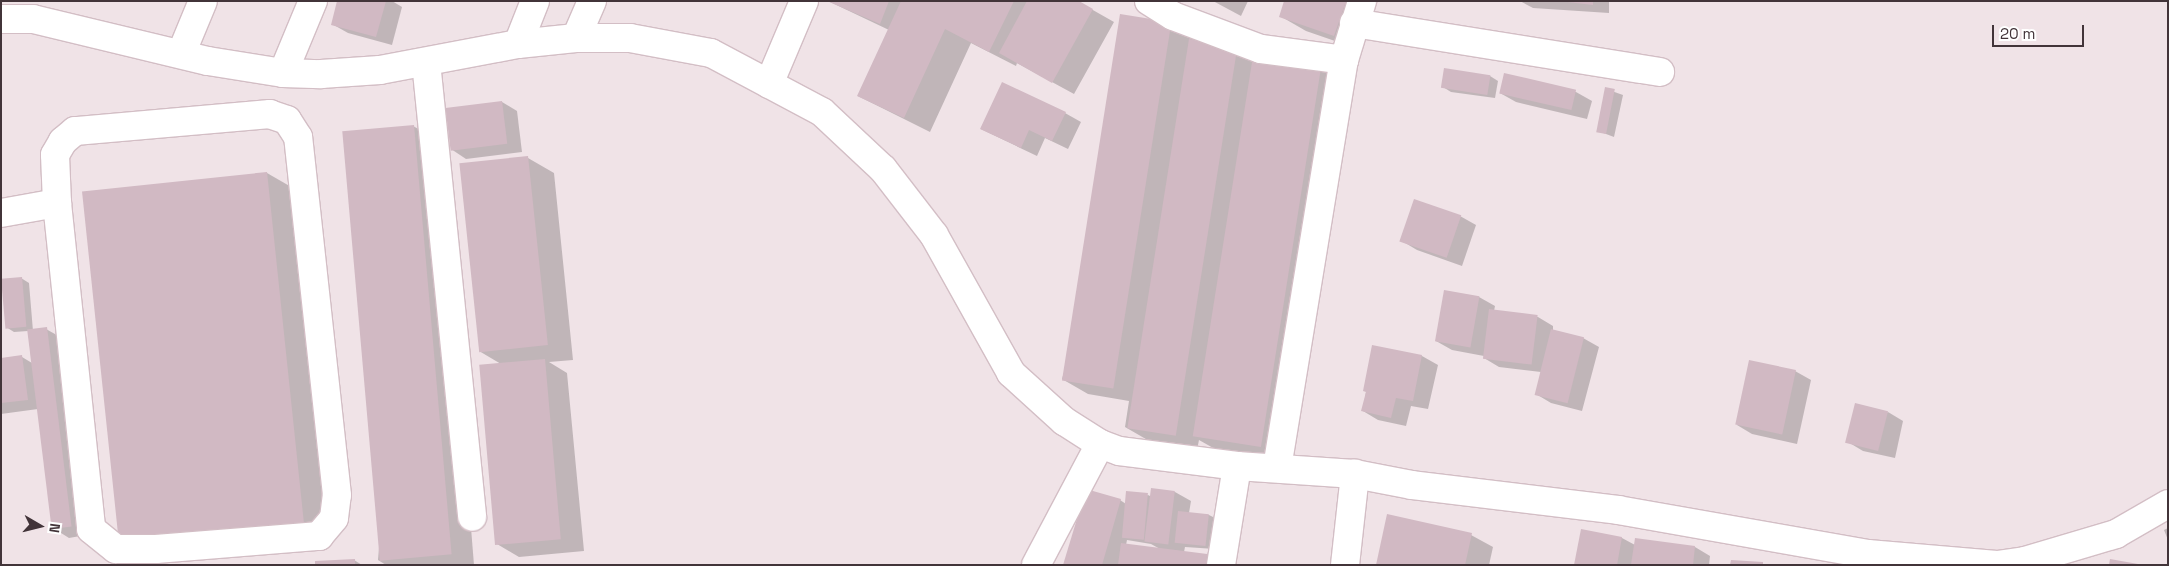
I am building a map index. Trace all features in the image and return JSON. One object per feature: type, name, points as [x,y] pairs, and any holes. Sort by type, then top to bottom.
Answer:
[{"type":"street","points":[[181,54],[203,1]]},
{"type":"street","points":[[283,73],[312,1]]},
{"type":"street","points":[[518,44],[535,1]]},
{"type":"street","points":[[576,38],[592,1]]},
{"type":"street","points":[[769,84],[804,1]]},
{"type":"street","points":[[1149,1],[1173,16],[1261,49],[1344,60]]},
{"type":"street","points":[[1277,468],[1344,60],[1358,12],[1660,72]]},
{"type":"street","points":[[1,20],[33,20],[208,61],[283,73],[320,74],[380,70],[518,44],[576,38],[630,38],[711,53],[822,112],[883,169],[934,234],[1011,372],[1064,421],[1100,444],[1119,452],[1237,466],[1355,474],[1412,484],[1618,510],[1867,559],[1997,565],[2025,561],[2116,534],[2168,504]]},
{"type":"street","points":[[426,62],[472,517]]},
{"type":"street","points":[[270,114],[287,120],[298,136],[337,495],[334,518],[319,536],[156,549],[116,549],[91,529],[57,203],[55,156],[63,141],[75,131],[270,114]]},
{"type":"street","points":[[1,214],[57,203]]},
{"type":"street","points":[[1036,565],[1100,444]]},
{"type":"street","points":[[1221,565],[1237,466]]},
{"type":"street","points":[[1345,565],[1355,474]]},
{"type":"building","points":[[337,1],[386,1],[376,37],[331,25]]},
{"type":"building","points":[[827,1],[889,1],[880,24]]},
{"type":"building","points":[[901,1],[1014,1],[989,52],[945,29],[904,118],[857,96]]},
{"type":"building","points":[[1027,1],[1079,1],[1093,9],[1052,83],[999,53]]},
{"type":"building","points":[[1284,1],[1346,1],[1334,36],[1279,17]]},
{"type":"building","points":[[1559,1],[1593,1],[1593,5]]},
{"type":"building","points":[[1120,14],[1171,22],[1113,389],[1062,380]]},
{"type":"building","points":[[1189,39],[1237,47],[1176,436],[1127,428]]},
{"type":"building","points":[[1253,56],[1321,67],[1261,447],[1193,436]]},
{"type":"building","points":[[1444,68],[1490,75],[1487,95],[1441,88]]},
{"type":"building","points":[[1504,73],[1576,90],[1571,110],[1499,93]]},
{"type":"building","points":[[1002,82],[1066,112],[1052,141],[1029,130],[1021,148],[980,129]]},
{"type":"building","points":[[1605,87],[1615,89],[1606,134],[1596,132]]},
{"type":"building","points":[[502,101],[507,144],[451,151],[445,108]]},
{"type":"building","points":[[414,125],[452,554],[380,561],[342,131]]},
{"type":"building","points":[[528,156],[548,345],[479,352],[459,163]]},
{"type":"building","points":[[267,172],[304,527],[119,546],[82,191]]},
{"type":"building","points":[[1414,199],[1461,215],[1447,258],[1399,242]]},
{"type":"building","points":[[22,277],[26,327],[5,329],[1,279]]},
{"type":"building","points":[[1444,290],[1479,296],[1470,347],[1435,341]]},
{"type":"building","points":[[1489,309],[1538,315],[1532,365],[1483,359]]},
{"type":"building","points":[[47,327],[71,527],[52,529],[27,329]]},
{"type":"building","points":[[1551,329],[1584,337],[1568,403],[1535,395]]},
{"type":"building","points":[[1372,345],[1422,355],[1413,401],[1396,398],[1391,418],[1361,411],[1366,392],[1363,391]]},
{"type":"building","points":[[22,355],[28,400],[1,403],[1,358]]},
{"type":"building","points":[[545,359],[561,539],[495,545],[479,365]]},
{"type":"building","points":[[1749,360],[1796,370],[1782,435],[1735,425]]},
{"type":"building","points":[[1855,403],[1888,411],[1878,451],[1845,443]]},
{"type":"building","points":[[1151,488],[1175,491],[1168,545],[1144,542]]},
{"type":"building","points":[[1086,489],[1121,499],[1102,565],[1063,565]]},
{"type":"building","points":[[1126,491],[1148,493],[1144,540],[1122,538]]},
{"type":"building","points":[[1178,511],[1209,514],[1205,546],[1175,543]]},
{"type":"building","points":[[1387,514],[1472,533],[1465,565],[1376,565]]},
{"type":"building","points":[[1581,529],[1622,537],[1617,565],[1574,565]]},
{"type":"building","points":[[1635,538],[1695,546],[1693,565],[1631,565]]},
{"type":"building","points":[[1121,543],[1215,555],[1214,565],[1118,565]]},
{"type":"building","points":[[355,559],[355,565],[315,565],[315,561]]},
{"type":"building","points":[[2110,559],[2138,564],[2138,565],[2109,565]]},
{"type":"building","points":[[1731,560],[1763,562],[1763,565],[1730,565]]}]
